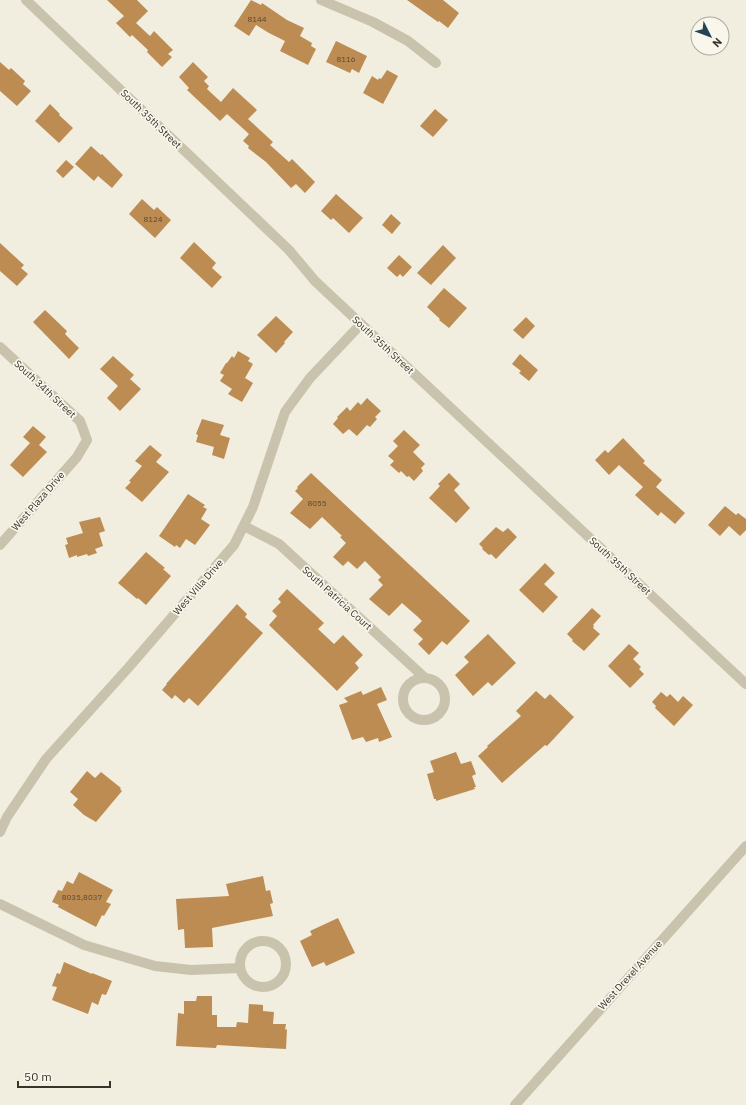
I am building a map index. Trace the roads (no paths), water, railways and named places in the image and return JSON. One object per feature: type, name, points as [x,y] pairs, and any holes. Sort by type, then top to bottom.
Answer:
[{"type":"street","name":"South 35th Street","points":[[26,0],[285,246],[315,280],[361,324],[746,684]]},
{"type":"street","points":[[321,0],[373,22],[408,41],[436,63]]},
{"type":"street","name":"West Villa Drive","points":[[0,832],[7,817],[46,759],[129,667],[234,545],[254,507],[285,412],[310,378],[361,324]]},
{"type":"street","name":"South 34th Street","points":[[0,347],[80,421],[86,440],[77,457]]},
{"type":"street","name":"West Plaza Drive","points":[[0,545],[77,457]]},
{"type":"street","name":"South Patricia Court","points":[[244,526],[279,544],[425,678],[432,679],[438,683],[445,694],[443,708],[434,717],[420,719],[414,717],[405,707],[404,693],[412,682],[425,678]]},
{"type":"street","name":"West Drexel Avenue","points":[[515,1105],[746,846]]},
{"type":"street","points":[[0,904],[84,945],[156,966],[191,970],[240,968]]},
{"type":"street","points":[[260,940],[275,943],[281,948],[285,955],[286,962],[284,975],[280,980],[269,986],[256,986],[250,983],[242,974],[240,968],[242,953],[253,942],[260,940]]}]
